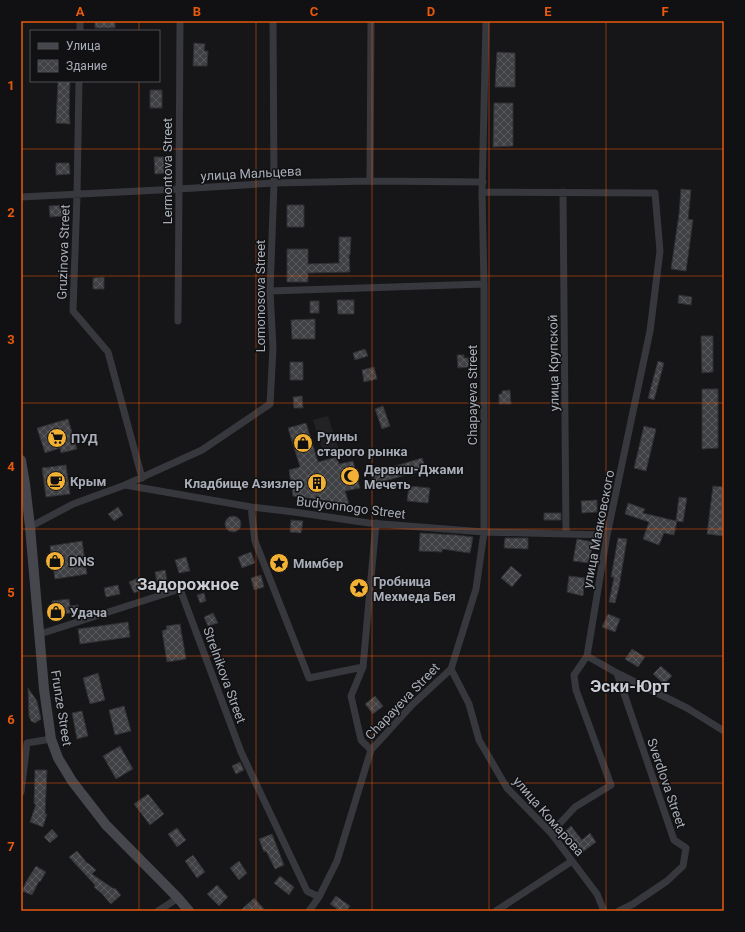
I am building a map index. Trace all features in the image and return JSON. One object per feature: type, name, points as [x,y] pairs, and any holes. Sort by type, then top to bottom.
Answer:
[{"type":"main road","name":"Frunze Street","points":[[21,460],[30,527],[44,689],[51,739],[58,758],[72,781],[106,825],[189,911]]},
{"type":"street","name":"Lermontova Street","points":[[178,321],[180,21]]},
{"type":"street","name":"Lomonosova Street","points":[[125,485],[202,450],[270,404],[273,348],[270,290],[274,183],[274,21]]},
{"type":"street","points":[[370,181],[371,21]]},
{"type":"street","name":"Chapayeva Street","points":[[309,911],[319,897],[337,861],[371,750],[412,705],[451,669],[476,590],[484,532],[484,284],[482,192],[486,21]]},
{"type":"street","name":"Gruzinova Street","points":[[79,82],[73,311],[108,352],[142,478]]},
{"type":"street","name":"улица Мальцева","points":[[21,197],[179,190],[274,183],[370,181],[483,182]]},
{"type":"street","points":[[482,192],[563,192]]},
{"type":"street","name":"улица Маяковского","points":[[551,833],[575,807],[611,785],[576,690],[574,675],[587,656],[607,535],[650,331],[660,251],[655,192],[563,192]]},
{"type":"street","name":"улица Крупской","points":[[563,192],[566,534]]},
{"type":"street","points":[[270,290],[484,284]]},
{"type":"street","name":"Budyonnogo Street","points":[[30,527],[73,504],[125,485],[251,507],[376,524],[484,532],[607,535]]},
{"type":"street","points":[[251,507],[255,541],[309,678],[363,667]]},
{"type":"street","points":[[371,750],[361,740],[351,696],[363,667],[376,524]]},
{"type":"street","name":"Strelnikova Street","points":[[40,634],[180,589],[241,752],[307,891],[319,897]]},
{"type":"street","points":[[587,656],[617,673],[687,708],[724,731]]},
{"type":"street","name":"улица Комарова","points":[[451,669],[469,704],[479,740],[507,788],[551,833],[597,894],[604,911]]},
{"type":"street","name":"Sverdlova Street","points":[[617,673],[674,840],[686,848],[683,866],[667,881],[633,904],[619,911]]},
{"type":"street","points":[[21,792],[27,743],[51,739]]},
{"type":"street","points":[[496,911],[572,861]]},
{"type":"street","points":[[158,911],[178,898]]},
{"type":"shaded area","name":"Руины старого рынка","points":[[328,416],[340,453],[325,458],[313,420]]},
{"type":"building","points":[[95,21],[115,21],[115,28],[95,28]]},
{"type":"building","points":[[194,43],[205,44],[204,51],[208,51],[207,66],[193,66]]},
{"type":"building","points":[[497,52],[515,53],[515,87],[495,87]]},
{"type":"building","points":[[58,82],[70,82],[70,124],[56,123]]},
{"type":"building","points":[[150,90],[162,90],[162,108],[150,108]]},
{"type":"building","points":[[494,103],[513,103],[513,146],[493,147]]},
{"type":"building","points":[[154,157],[169,157],[170,173],[155,174]]},
{"type":"building","points":[[56,163],[69,163],[70,174],[56,175]]},
{"type":"building","points":[[681,189],[691,190],[688,219],[693,220],[686,271],[671,269]]},
{"type":"building","points":[[65,205],[66,216],[50,217],[49,206]]},
{"type":"building","points":[[287,205],[304,205],[304,227],[287,227]]},
{"type":"building","points":[[339,237],[351,237],[349,255],[350,272],[308,273],[308,282],[287,282],[287,249],[308,249],[308,264],[339,263]]},
{"type":"building","points":[[104,277],[104,289],[93,289],[93,278]]},
{"type":"building","points":[[679,295],[692,297],[691,305],[678,303]]},
{"type":"building","points":[[337,300],[354,300],[354,314],[338,314]]},
{"type":"building","points":[[310,301],[319,301],[319,313],[310,313]]},
{"type":"building","points":[[315,319],[315,339],[292,339],[291,320]]},
{"type":"building","points":[[701,336],[713,336],[713,372],[702,373]]},
{"type":"building","points":[[365,349],[368,356],[355,360],[353,353]]},
{"type":"building","points":[[457,355],[464,355],[464,358],[469,358],[469,367],[458,368]]},
{"type":"building","points":[[658,361],[664,363],[654,400],[648,398]]},
{"type":"building","points":[[290,362],[303,362],[303,380],[290,380]]},
{"type":"building","points":[[374,367],[377,379],[364,382],[362,370]]},
{"type":"building","points":[[702,389],[718,389],[718,448],[702,449]]},
{"type":"building","points":[[510,390],[511,404],[499,404],[499,394],[502,394],[502,391]]},
{"type":"building","points":[[302,396],[303,408],[294,408],[293,397]]},
{"type":"building","points":[[383,406],[390,426],[382,429],[375,409]]},
{"type":"building","name":"ПУД","points":[[68,419],[77,449],[61,453],[60,448],[45,453],[37,428]]},
{"type":"building","name":"Кладбище Азизлер","points":[[306,423],[318,462],[337,457],[339,464],[353,461],[360,488],[345,491],[349,504],[293,496],[289,470],[300,467],[288,428]]},
{"type":"building","points":[[644,426],[656,429],[646,471],[634,468]]},
{"type":"building","points":[[422,458],[426,469],[375,484],[372,473]]},
{"type":"building","name":"Крым","points":[[66,465],[70,494],[46,497],[42,468]]},
{"type":"building","points":[[409,486],[430,488],[428,503],[407,501]]},
{"type":"building","points":[[713,486],[724,487],[724,536],[707,534]]},
{"type":"building","points":[[679,497],[687,498],[683,522],[677,521],[674,535],[664,533],[659,545],[643,539],[649,522],[625,514],[628,503],[645,509],[643,513],[676,521]]},
{"type":"building","points":[[597,500],[597,512],[582,513],[581,501]]},
{"type":"building","points":[[118,507],[123,515],[114,521],[108,514]]},
{"type":"building","points":[[544,513],[561,513],[561,520],[544,520]]},
{"type":"building","points":[[233,516],[239,518],[241,524],[239,530],[233,532],[227,530],[225,524],[227,518]]},
{"type":"building","points":[[291,520],[303,521],[301,533],[290,532]]},
{"type":"building","points":[[420,533],[473,537],[470,553],[442,549],[442,552],[419,551]]},
{"type":"building","points":[[505,538],[528,538],[528,549],[504,548]]},
{"type":"building","points":[[618,538],[627,539],[615,603],[609,602],[614,577],[611,577]]},
{"type":"building","points":[[577,539],[593,542],[589,563],[573,561]]},
{"type":"building","points":[[82,541],[87,574],[55,579],[50,546]]},
{"type":"building","points":[[251,552],[255,563],[242,568],[238,557]]},
{"type":"building","points":[[186,557],[190,571],[179,573],[175,560]]},
{"type":"building","points":[[511,566],[522,575],[512,587],[501,578]]},
{"type":"building","points":[[165,570],[167,580],[157,582],[155,572]]},
{"type":"building","points":[[261,575],[264,587],[254,590],[251,578]]},
{"type":"building","points":[[569,576],[585,578],[583,596],[567,592]]},
{"type":"building","points":[[140,577],[145,588],[134,593],[129,582]]},
{"type":"building","points":[[118,585],[120,594],[106,597],[104,588]]},
{"type":"building","points":[[204,593],[206,601],[200,603],[197,595]]},
{"type":"building","points":[[69,599],[70,606],[78,605],[79,612],[53,615],[52,601]]},
{"type":"building","points":[[213,613],[218,623],[208,626],[204,617]]},
{"type":"building","points":[[608,614],[620,619],[615,632],[602,627]]},
{"type":"building","points":[[128,622],[130,637],[80,644],[78,629]]},
{"type":"building","points":[[180,624],[186,659],[167,662],[162,631],[167,629],[166,626]]},
{"type":"building","points":[[632,649],[645,657],[638,667],[625,659]]},
{"type":"building","points":[[661,666],[672,676],[664,684],[653,674]]},
{"type":"building","points":[[98,673],[105,700],[90,704],[83,678]]},
{"type":"building","points":[[28,688],[37,701],[41,719],[35,723],[31,721],[29,716]]},
{"type":"building","points":[[375,696],[383,706],[373,714],[365,704]]},
{"type":"building","points":[[124,706],[131,731],[115,735],[109,710]]},
{"type":"building","points":[[82,711],[88,736],[77,739],[72,713]]},
{"type":"building","points":[[120,746],[133,769],[116,779],[103,756]]},
{"type":"building","points":[[240,762],[244,770],[236,774],[232,766]]},
{"type":"building","points":[[35,770],[47,770],[45,814],[47,814],[43,827],[30,822],[36,804],[34,804]]},
{"type":"building","points":[[148,794],[164,814],[150,825],[134,804]]},
{"type":"building","points":[[571,826],[582,840],[590,833],[596,842],[580,854],[564,832]]},
{"type":"building","points":[[177,828],[186,840],[177,847],[168,834]]},
{"type":"building","points":[[52,829],[58,836],[50,843],[44,837]]},
{"type":"building","points":[[272,834],[284,865],[275,869],[266,851],[264,852],[259,839]]},
{"type":"building","points":[[77,851],[87,863],[96,870],[92,874],[114,889],[115,888],[121,895],[111,904],[94,887],[95,885],[69,857]]},
{"type":"building","points":[[193,855],[205,872],[197,878],[185,861]]},
{"type":"building","points":[[239,861],[247,873],[239,880],[230,868]]},
{"type":"building","points":[[36,866],[46,872],[40,882],[39,881],[32,895],[22,891]]},
{"type":"building","points":[[280,876],[294,887],[289,895],[274,883]]},
{"type":"building","points":[[217,885],[228,897],[219,906],[207,894]]},
{"type":"building","points":[[336,896],[350,906],[346,911],[340,911],[330,904]]},
{"type":"building","points":[[254,898],[266,911],[240,911]]},
{"type":"place","name":"ПУД","points":[[57,438]]},
{"type":"place","name":"Руины старого рынка","points":[[303,443]]},
{"type":"place","name":"Дервиш-Джами Мечеть","points":[[350,476]]},
{"type":"place","name":"Крым","points":[[56,481]]},
{"type":"place","name":"Кладбище Азизлер","points":[[317,483]]},
{"type":"place","name":"DNS","points":[[55,561]]},
{"type":"place","name":"Мимбер","points":[[279,563]]},
{"type":"place","name":"Гробница Мехмеда Бея","points":[[359,588]]},
{"type":"place","name":"Удача","points":[[56,612]]},
{"type":"district","name":"Задорожное","points":[[188,584]]},
{"type":"district","name":"Эски-Юрт","points":[[630,686]]}]
